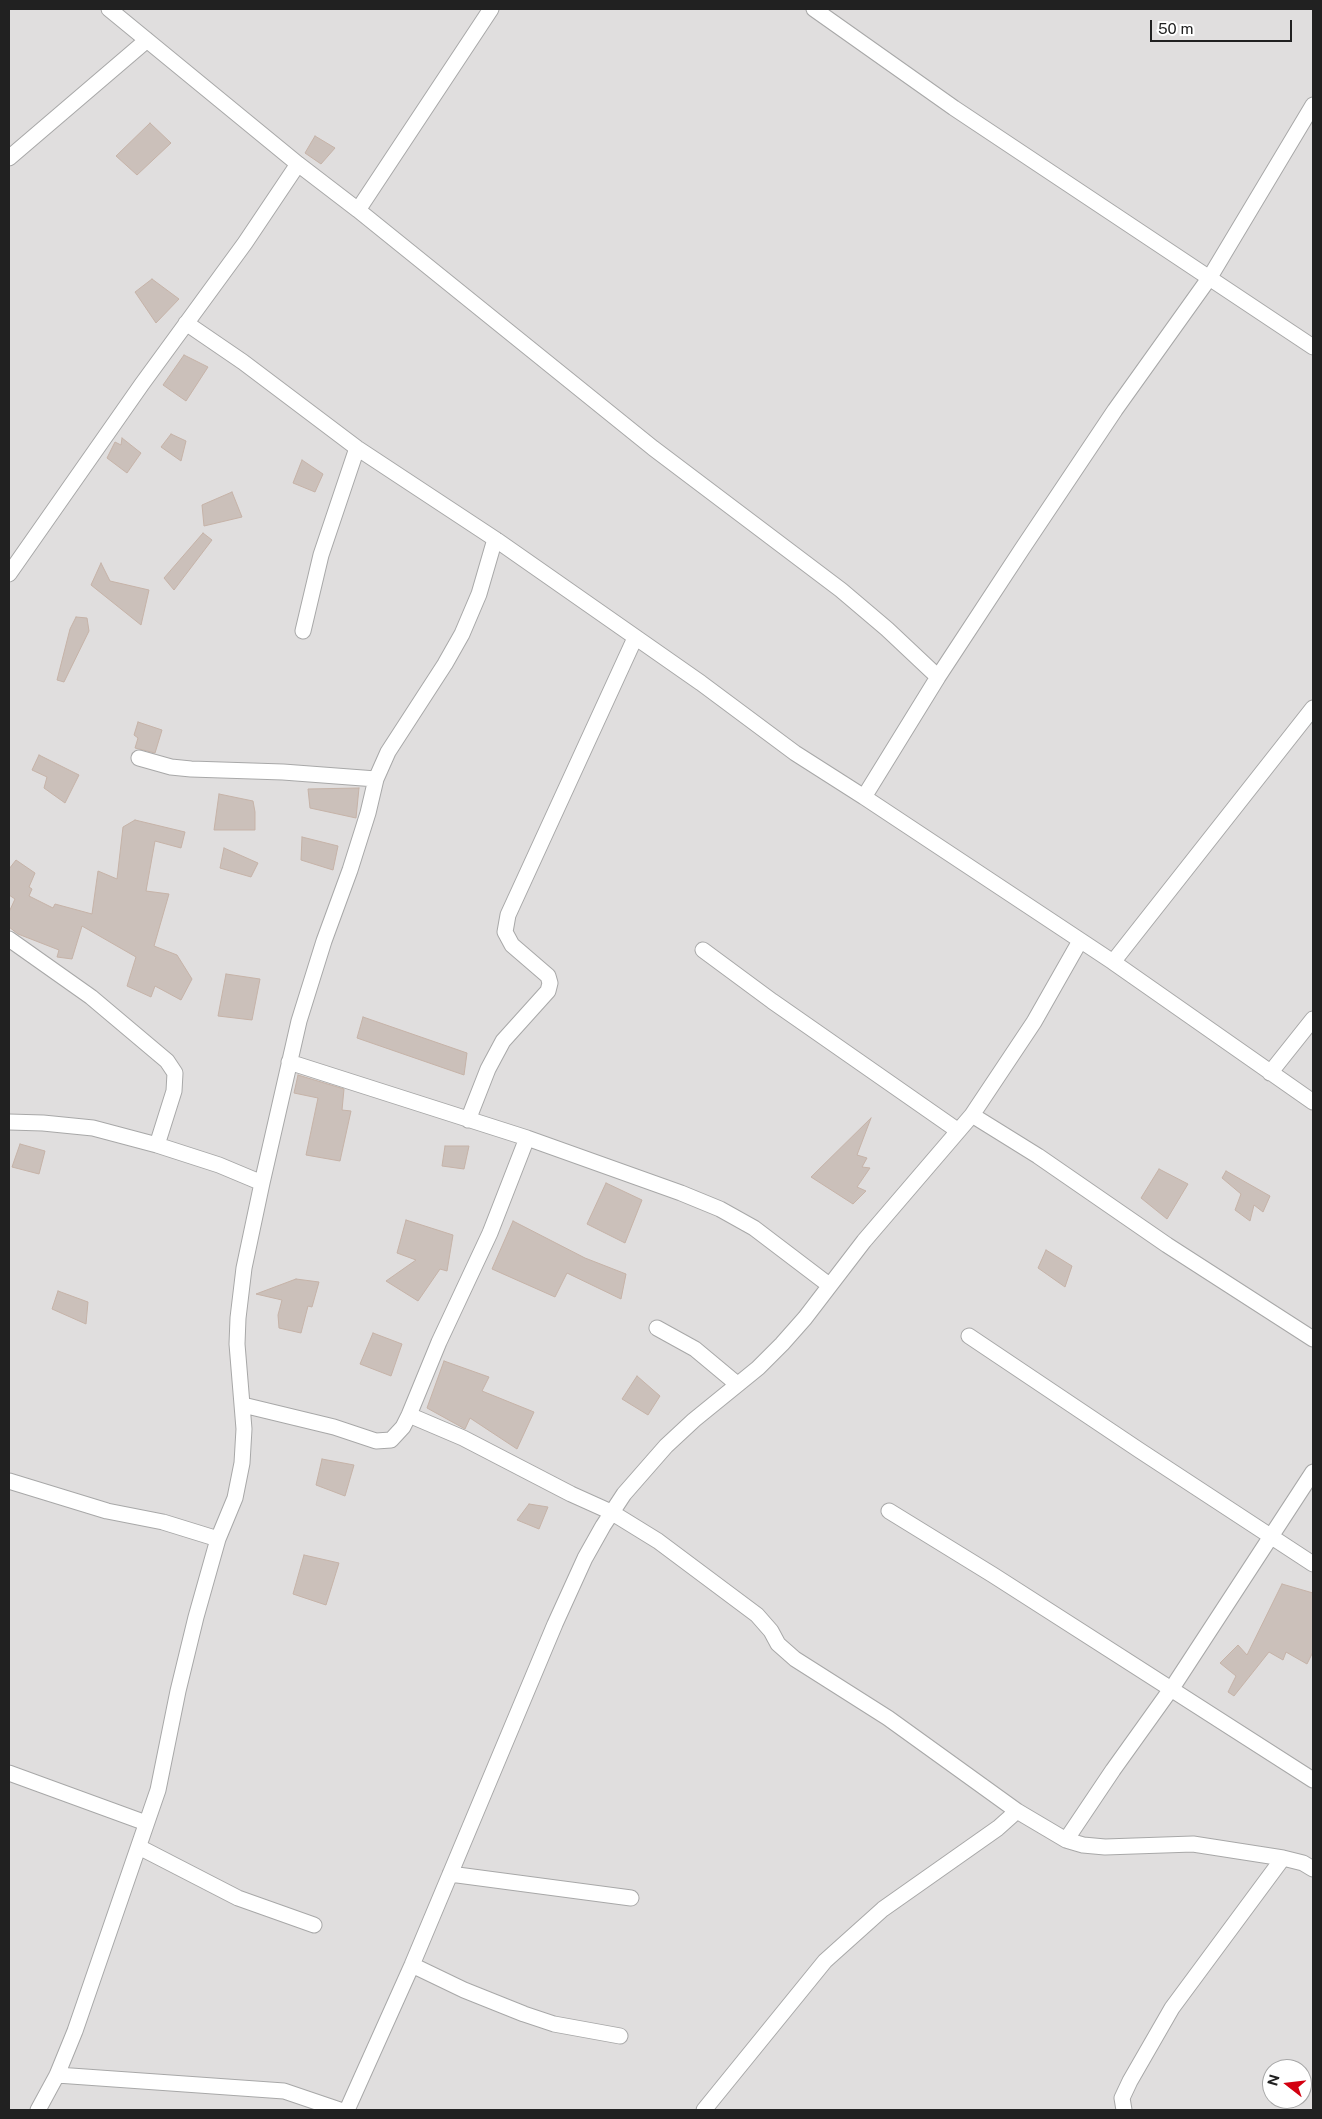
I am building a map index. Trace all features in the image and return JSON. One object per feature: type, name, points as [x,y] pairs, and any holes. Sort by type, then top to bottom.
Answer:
[{"type":"street","points":[[109,9],[298,164],[358,210],[653,448],[840,590],[887,629],[938,677]]},
{"type":"street","points":[[358,210],[491,9]]},
{"type":"street","points":[[814,9],[954,108],[1313,347]]},
{"type":"street","points":[[9,158],[147,40]]},
{"type":"street","points":[[864,797],[938,677],[1115,410],[1210,277],[1313,105]]},
{"type":"street","points":[[9,574],[186,323],[245,243],[298,164]]},
{"type":"street","points":[[186,323],[277,387],[357,448],[495,539],[700,683],[795,753],[1113,962],[1313,1102]]},
{"type":"street","points":[[303,631],[321,555],[357,448]]},
{"type":"street","points":[[38,2110],[57,2075],[75,2031],[158,1790],[186,1657],[218,1539],[235,1498],[242,1463],[243,1405],[237,1344],[244,1268],[288,1062],[299,1021],[366,822],[376,779],[388,752],[445,664],[462,634],[481,586],[495,539]]},
{"type":"street","points":[[468,1120],[488,1069],[503,1041],[548,991],[550,983],[548,976],[512,945],[505,932],[508,915],[635,638]]},
{"type":"street","points":[[1113,962],[1313,708]]},
{"type":"street","points":[[139,758],[171,767],[191,769],[283,772],[376,779]]},
{"type":"street","points":[[9,939],[91,997],[167,1062],[174,1073],[174,1090],[157,1145]]},
{"type":"street","points":[[346,2110],[412,1965],[555,1624],[585,1558],[611,1512],[624,1494],[666,1446],[782,1344],[957,1130],[972,1115],[1034,1022],[1080,941]]},
{"type":"street","points":[[703,950],[772,1001],[957,1130]]},
{"type":"street","points":[[1270,1073],[1313,1019]]},
{"type":"street","points":[[288,1062],[526,1138],[681,1193],[720,1209],[754,1228],[829,1285]]},
{"type":"street","points":[[972,1115],[1038,1156],[1167,1245],[1313,1339]]},
{"type":"street","points":[[9,1122],[93,1128],[157,1145],[219,1165],[262,1183]]},
{"type":"street","points":[[243,1405],[325,1425],[376,1441],[391,1440],[409,1415],[439,1342],[490,1233],[526,1138]]},
{"type":"street","points":[[657,1328],[695,1349],[737,1384]]},
{"type":"street","points":[[969,1336],[1313,1564]]},
{"type":"street","points":[[409,1415],[462,1438],[571,1494],[611,1512],[658,1541],[757,1615],[771,1631],[778,1644],[795,1659],[888,1718],[1017,1811],[1066,1840],[1082,1845],[1105,1847],[1193,1844],[1283,1858],[1303,1863],[1313,1869]]},
{"type":"street","points":[[1066,1840],[1170,1690],[1313,1472]]},
{"type":"street","points":[[9,1481],[107,1511],[163,1522],[218,1539]]},
{"type":"street","points":[[889,1511],[1313,1780]]},
{"type":"street","points":[[9,1773],[146,1823]]},
{"type":"street","points":[[704,2110],[825,1961],[883,1909],[998,1828],[1017,1811]]},
{"type":"street","points":[[139,1847],[238,1898],[314,1925]]},
{"type":"street","points":[[1124,2110],[1122,2098],[1130,2081],[1172,2008],[1283,1858]]},
{"type":"street","points":[[450,1874],[631,1898]]},
{"type":"street","points":[[412,1965],[464,1990],[524,2014],[554,2024],[620,2036]]},
{"type":"street","points":[[57,2075],[284,2091],[340,2110]]},
{"type":"shaded area","points":[[9,9],[1313,9],[1313,2110],[9,2110]]},
{"type":"building","points":[[150,123],[171,143],[137,175],[116,156]]},
{"type":"building","points":[[315,136],[335,148],[321,164],[305,153]]},
{"type":"building","points":[[152,279],[179,299],[156,323],[135,292]]},
{"type":"building","points":[[184,355],[208,367],[186,401],[163,385]]},
{"type":"building","points":[[171,434],[186,441],[181,461],[161,447]]},
{"type":"building","points":[[122,438],[141,453],[127,473],[107,458],[115,442],[121,445]]},
{"type":"building","points":[[302,460],[323,474],[315,492],[293,483]]},
{"type":"building","points":[[232,492],[242,517],[204,526],[202,505]]},
{"type":"building","points":[[203,533],[212,540],[174,590],[164,578]]},
{"type":"building","points":[[101,563],[110,581],[149,590],[141,625],[91,585]]},
{"type":"building","points":[[76,617],[87,618],[89,631],[64,682],[57,680],[70,629]]},
{"type":"building","points":[[138,722],[162,730],[155,753],[135,748],[138,738],[134,735]]},
{"type":"building","points":[[39,755],[79,775],[65,803],[44,788],[47,777],[32,770]]},
{"type":"building","points":[[359,788],[356,818],[310,808],[308,789]]},
{"type":"building","points":[[219,794],[253,801],[255,830],[214,830]]},
{"type":"building","points":[[135,820],[185,832],[181,848],[155,841],[146,891],[169,894],[154,946],[177,955],[192,979],[181,1000],[155,986],[151,997],[127,986],[136,957],[82,926],[72,959],[57,957],[59,950],[18,934],[9,927],[9,912],[15,899],[9,895],[9,869],[16,860],[35,873],[29,887],[32,889],[29,896],[53,908],[55,904],[92,914],[98,871],[117,879],[123,827]]},
{"type":"building","points":[[302,837],[338,846],[333,870],[301,860]]},
{"type":"building","points":[[224,848],[258,863],[251,877],[220,868]]},
{"type":"building","points":[[226,974],[260,979],[252,1020],[218,1016]]},
{"type":"building","points":[[363,1017],[467,1053],[464,1075],[357,1038]]},
{"type":"building","points":[[298,1075],[344,1089],[342,1110],[351,1111],[340,1161],[306,1155],[318,1098],[294,1093]]},
{"type":"building","points":[[871,1118],[857,1155],[867,1158],[862,1167],[870,1168],[857,1187],[866,1191],[853,1204],[811,1177]]},
{"type":"building","points":[[20,1144],[45,1151],[39,1174],[12,1167]]},
{"type":"building","points":[[445,1146],[469,1146],[464,1169],[442,1166]]},
{"type":"building","points":[[1159,1169],[1188,1184],[1167,1219],[1141,1198]]},
{"type":"building","points":[[1226,1171],[1270,1196],[1263,1212],[1254,1205],[1250,1221],[1235,1210],[1241,1194],[1222,1178]]},
{"type":"building","points":[[606,1183],[642,1200],[625,1243],[587,1224]]},
{"type":"building","points":[[406,1220],[453,1235],[447,1271],[440,1269],[418,1301],[386,1281],[416,1260],[397,1253]]},
{"type":"building","points":[[513,1221],[585,1258],[626,1274],[621,1299],[567,1273],[555,1297],[492,1269]]},
{"type":"building","points":[[1046,1250],[1072,1266],[1065,1287],[1038,1268]]},
{"type":"building","points":[[296,1279],[319,1282],[312,1307],[308,1306],[301,1333],[279,1328],[278,1315],[282,1300],[256,1294]]},
{"type":"building","points":[[58,1291],[88,1302],[86,1324],[52,1309]]},
{"type":"building","points":[[373,1333],[402,1344],[391,1376],[360,1364]]},
{"type":"building","points":[[444,1361],[489,1377],[482,1391],[534,1412],[517,1449],[470,1418],[465,1429],[427,1408]]},
{"type":"building","points":[[637,1376],[660,1396],[648,1415],[622,1399]]},
{"type":"building","points":[[322,1459],[354,1465],[345,1496],[316,1485]]},
{"type":"building","points":[[529,1504],[548,1507],[539,1529],[517,1520]]},
{"type":"building","points":[[304,1555],[339,1563],[326,1605],[293,1594]]},
{"type":"building","points":[[1282,1584],[1313,1593],[1313,1652],[1307,1664],[1286,1652],[1283,1660],[1269,1652],[1234,1696],[1228,1692],[1236,1676],[1220,1663],[1238,1645],[1247,1655]]}]
